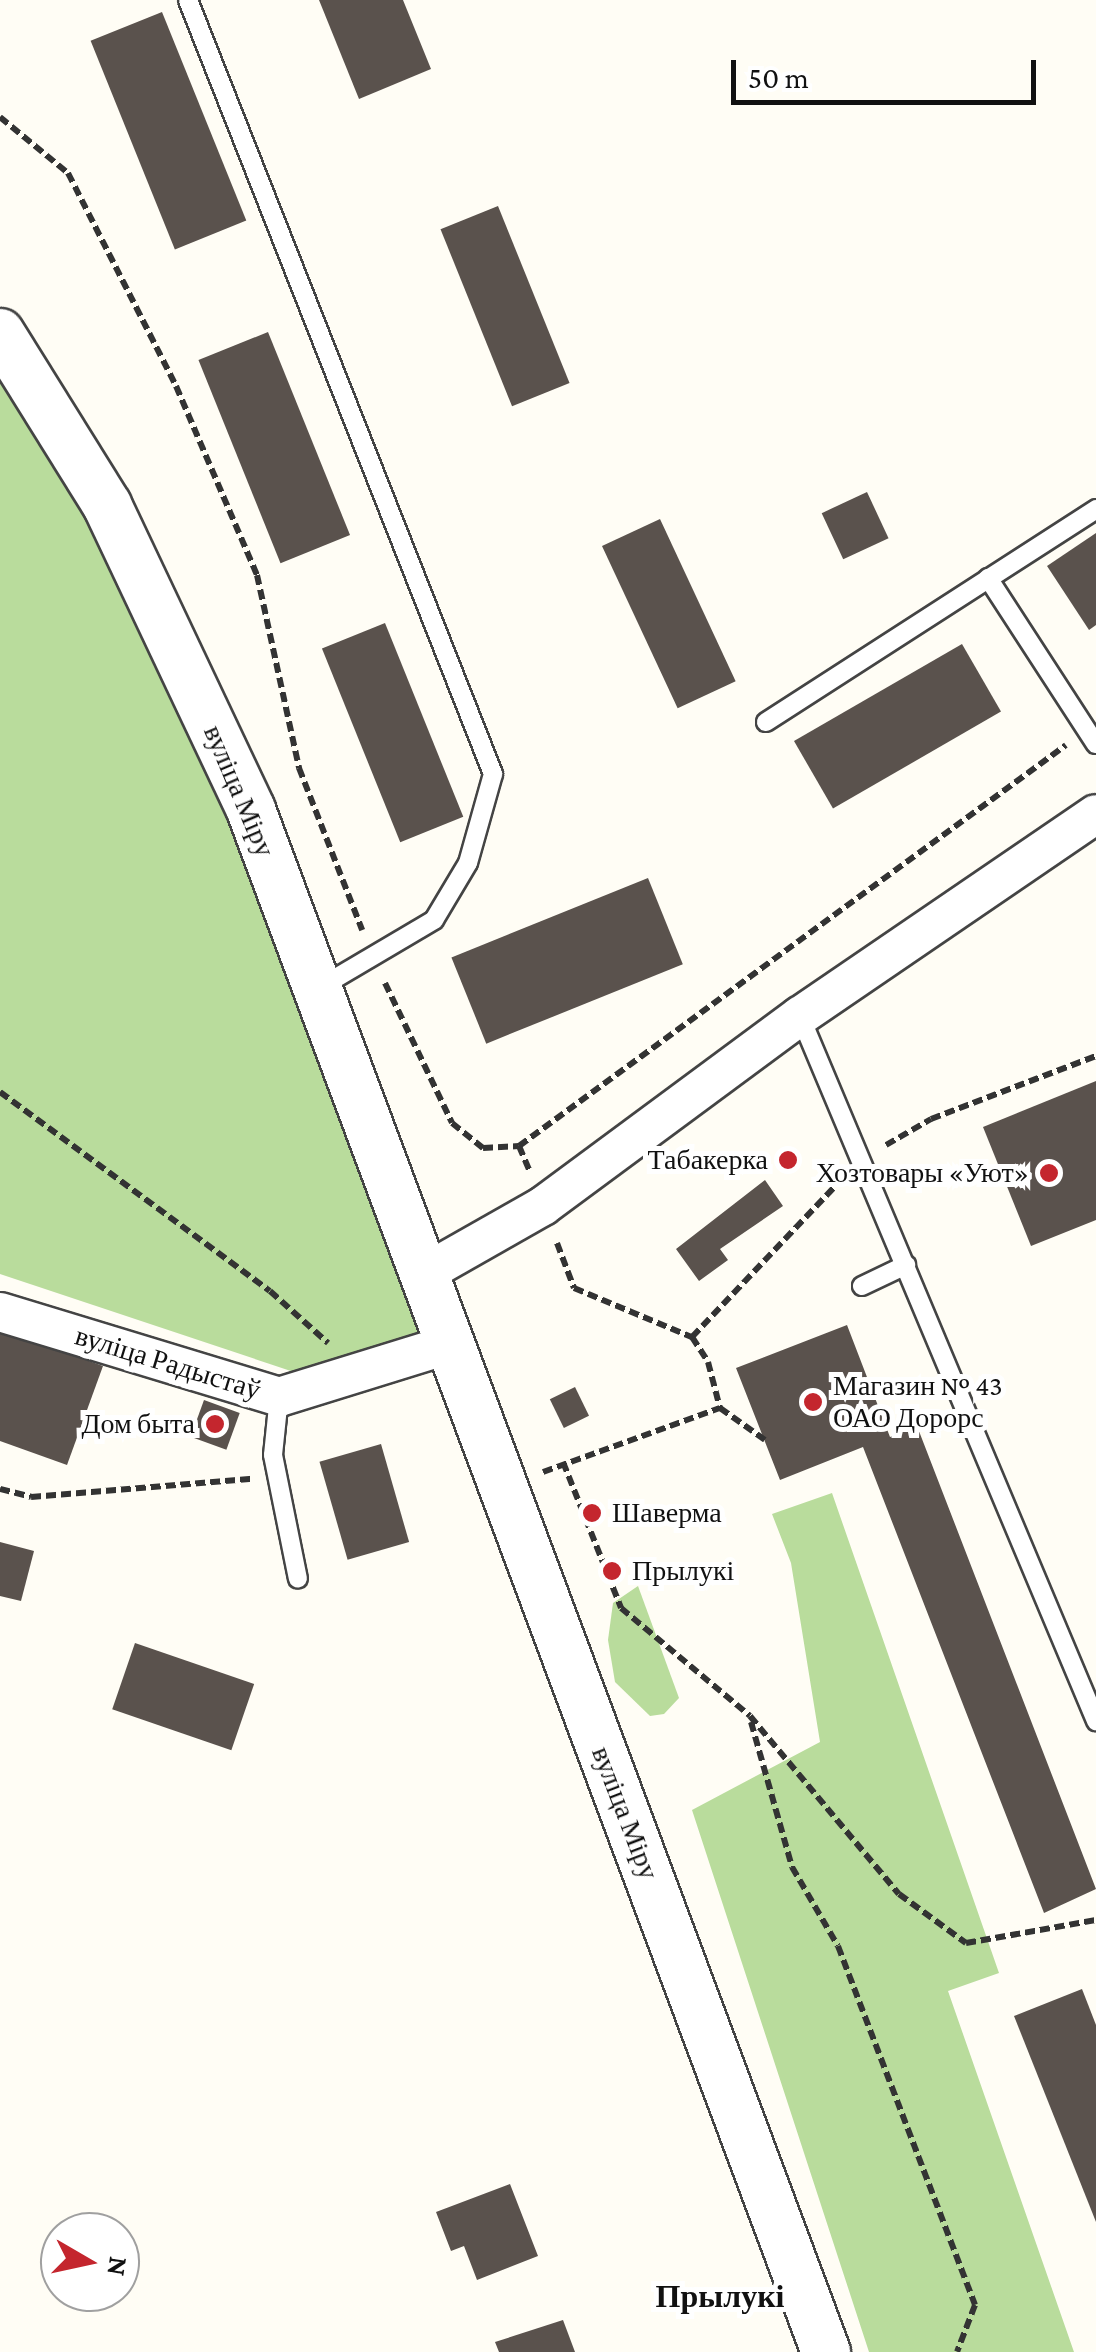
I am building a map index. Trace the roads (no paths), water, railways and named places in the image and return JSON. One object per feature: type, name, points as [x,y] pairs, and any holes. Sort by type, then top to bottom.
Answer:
[{"type":"street","name":"вуліца Міру","points":[[0,333],[107,504],[251,810],[826,2352]]},
{"type":"street","points":[[425,1273],[543,1206],[800,1016],[1096,814]]},
{"type":"street","name":"вуліца Радыстаў","points":[[0,1312],[279,1396],[450,1344]]},
{"type":"lane","points":[[188,0],[493,774],[468,863],[434,920],[374,960],[318,988]]},
{"type":"lane","points":[[766,722],[1096,509]]},
{"type":"lane","points":[[988,578],[1092,736]]},
{"type":"lane","points":[[800,1016],[1096,1721]]},
{"type":"lane","points":[[862,1286],[906,1265]]},
{"type":"lane","points":[[279,1396],[277,1476],[298,1579]]},
{"type":"place","name":"Табакерка","points":[[788,1160]]},
{"type":"place","name":"Хозтовары «Уют»","points":[[1049,1173]]},
{"type":"place","name":"Магазин № 43 ОАО Дорорс","points":[[813,1402]]},
{"type":"place","name":"Дом быта","points":[[215,1424]]},
{"type":"place","name":"Шаверма","points":[[592,1513]]},
{"type":"place","name":"Прылукі","points":[[612,1571]]},
{"type":"district","name":"Прылукі","points":[[720,2296]]}]
